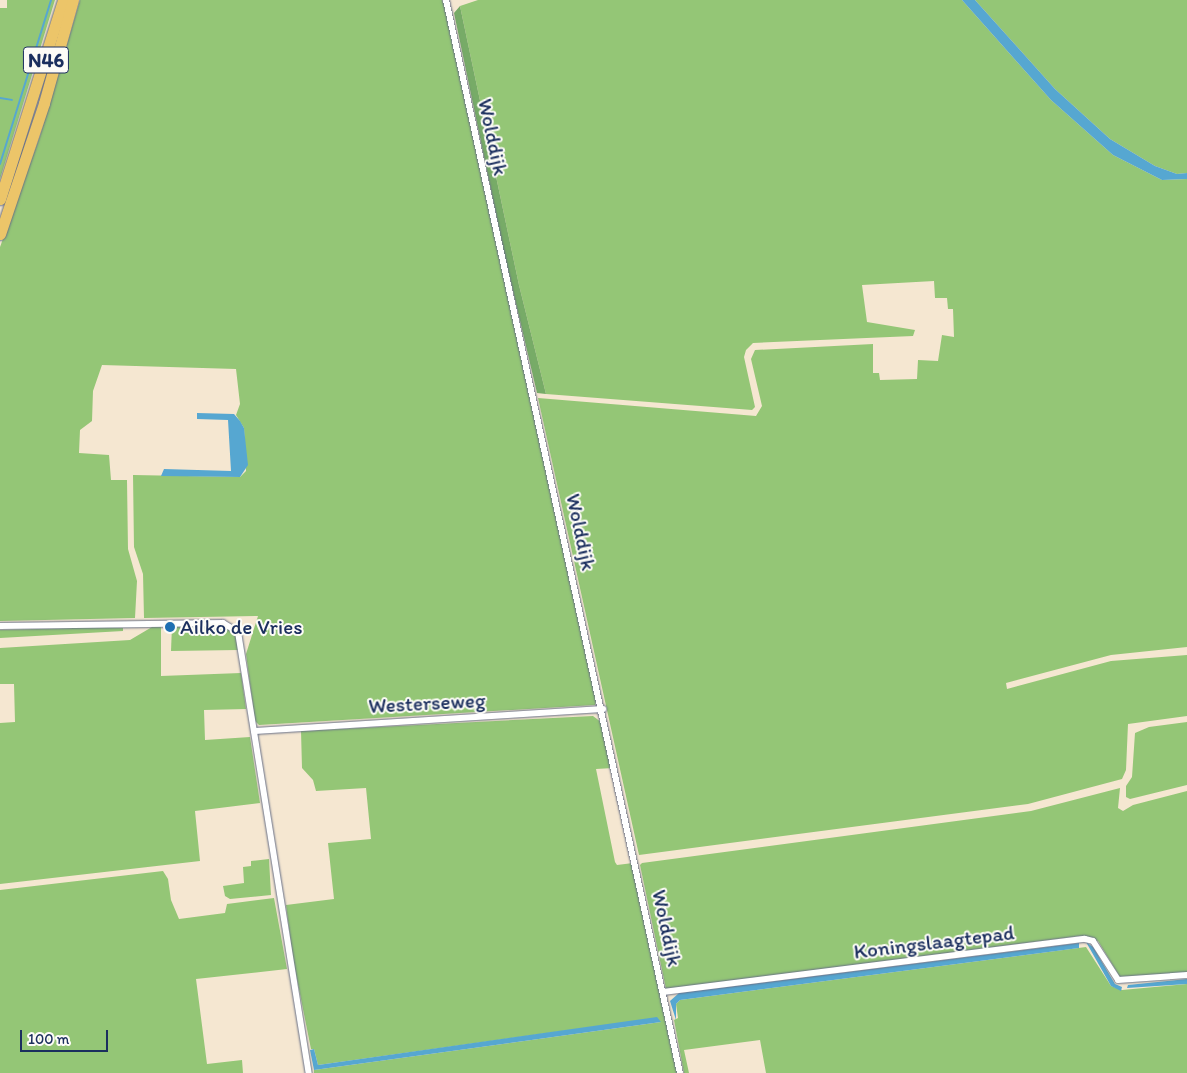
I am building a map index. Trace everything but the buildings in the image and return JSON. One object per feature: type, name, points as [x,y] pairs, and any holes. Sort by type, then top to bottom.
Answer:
[{"type":"highway","name":"N46","points":[[0,199],[63,0]]},
{"type":"highway","name":"N46","points":[[0,234],[42,112],[73,0]]},
{"type":"street","name":"Wolddijk","points":[[446,0],[603,709],[680,1073]]},
{"type":"street","points":[[0,626],[229,624],[241,638],[254,731],[310,1073]]},
{"type":"street","name":"Westerseweg","points":[[254,731],[603,709]]},
{"type":"street","name":"Koningslaagtepad","points":[[663,992],[1085,939],[1097,946],[1118,980],[1187,975]]},
{"type":"green space","points":[[7,0],[55,0],[0,179],[0,8],[7,8]]},
{"type":"green space","points":[[80,0],[442,0],[448,13],[597,699],[595,705],[259,725],[255,721],[246,654],[258,616],[144,618],[143,574],[134,547],[133,475],[240,477],[246,471],[244,428],[236,415],[240,404],[236,369],[102,365],[93,391],[92,421],[80,430],[79,453],[109,455],[111,480],[127,480],[128,549],[137,581],[135,618],[0,621],[0,247],[40,136]]},
{"type":"green space","points":[[478,0],[962,0],[1051,100],[1113,155],[1162,180],[1187,179],[1187,647],[1111,655],[1006,683],[1007,689],[1111,661],[1187,655],[1187,716],[1128,724],[1126,770],[1122,779],[1028,804],[639,855],[538,398],[756,416],[762,406],[751,359],[755,350],[873,344],[873,373],[879,373],[880,380],[917,379],[918,360],[938,361],[942,335],[954,337],[953,309],[948,309],[947,298],[935,298],[934,281],[862,285],[867,322],[915,330],[913,336],[753,343],[746,350],[744,357],[755,407],[752,410],[546,394],[519,285],[460,6]]},
{"type":"green space","points":[[975,0],[1187,0],[1187,173],[1177,174],[1155,166],[1110,139],[1055,89]]},
{"type":"green space","points":[[460,6],[519,285],[546,394],[537,393],[505,257],[454,13]]},
{"type":"green space","points":[[161,626],[161,676],[241,673],[246,709],[204,710],[205,740],[250,737],[260,803],[195,811],[200,861],[0,884],[0,723],[15,722],[14,684],[0,684],[0,648],[130,640],[152,627]]},
{"type":"green space","points":[[172,626],[228,627],[236,637],[238,650],[171,651]]},
{"type":"green space","points":[[123,628],[123,631],[0,638],[0,630]]},
{"type":"green space","points":[[593,716],[601,722],[613,768],[596,769],[615,862],[617,865],[633,863],[678,1073],[314,1073],[314,1070],[661,1022],[642,1020],[318,1065],[314,1049],[311,1049],[293,959],[286,905],[334,899],[328,843],[371,839],[366,788],[316,791],[313,780],[302,768],[301,731]]},
{"type":"green space","points":[[1187,722],[1187,785],[1130,799],[1126,797],[1126,786],[1132,777],[1135,733],[1149,727]]},
{"type":"green space","points":[[1120,788],[1118,808],[1123,811],[1133,805],[1187,791],[1187,973],[1120,977],[1098,941],[1080,936],[666,989],[640,865],[642,863],[1031,811]]},
{"type":"green space","points":[[269,859],[271,895],[230,899],[225,896],[223,886],[244,883],[243,867],[251,866],[251,861]]},
{"type":"green space","points":[[163,871],[168,879],[171,900],[179,919],[225,913],[227,904],[274,898],[287,969],[196,979],[207,1064],[242,1060],[243,1073],[0,1073],[0,890]]},
{"type":"green space","points":[[1086,947],[1111,986],[1122,990],[1187,984],[1187,1073],[766,1073],[760,1040],[684,1050],[689,1073],[684,1073],[674,1020],[678,1018],[676,1004],[680,1000]]},
{"type":"water","points":[[962,0],[975,0],[1055,89],[1110,139],[1155,166],[1177,174],[1187,173],[1187,179],[1162,180],[1113,155],[1051,100]]},
{"type":"water","points":[[197,413],[234,414],[240,421],[244,428],[248,465],[240,477],[161,476],[164,469],[231,471],[228,420],[197,419]]},
{"type":"water","points":[[1086,942],[1093,947],[1115,984],[1122,987],[1121,991],[1111,986]]},
{"type":"water","points":[[1079,943],[1079,948],[680,1000],[676,1004],[676,1020],[670,1001],[679,993]]},
{"type":"water","points":[[1187,979],[1187,984],[1127,988],[1128,985]]},
{"type":"water","points":[[657,1017],[661,1022],[314,1070],[310,1050],[314,1049],[318,1065]]},
{"type":"waterway","points":[[0,164],[51,0]]},
{"type":"waterway","points":[[0,98],[12,100]]},
{"type":"place","name":"Ailko de Vries","points":[[170,627]]}]
